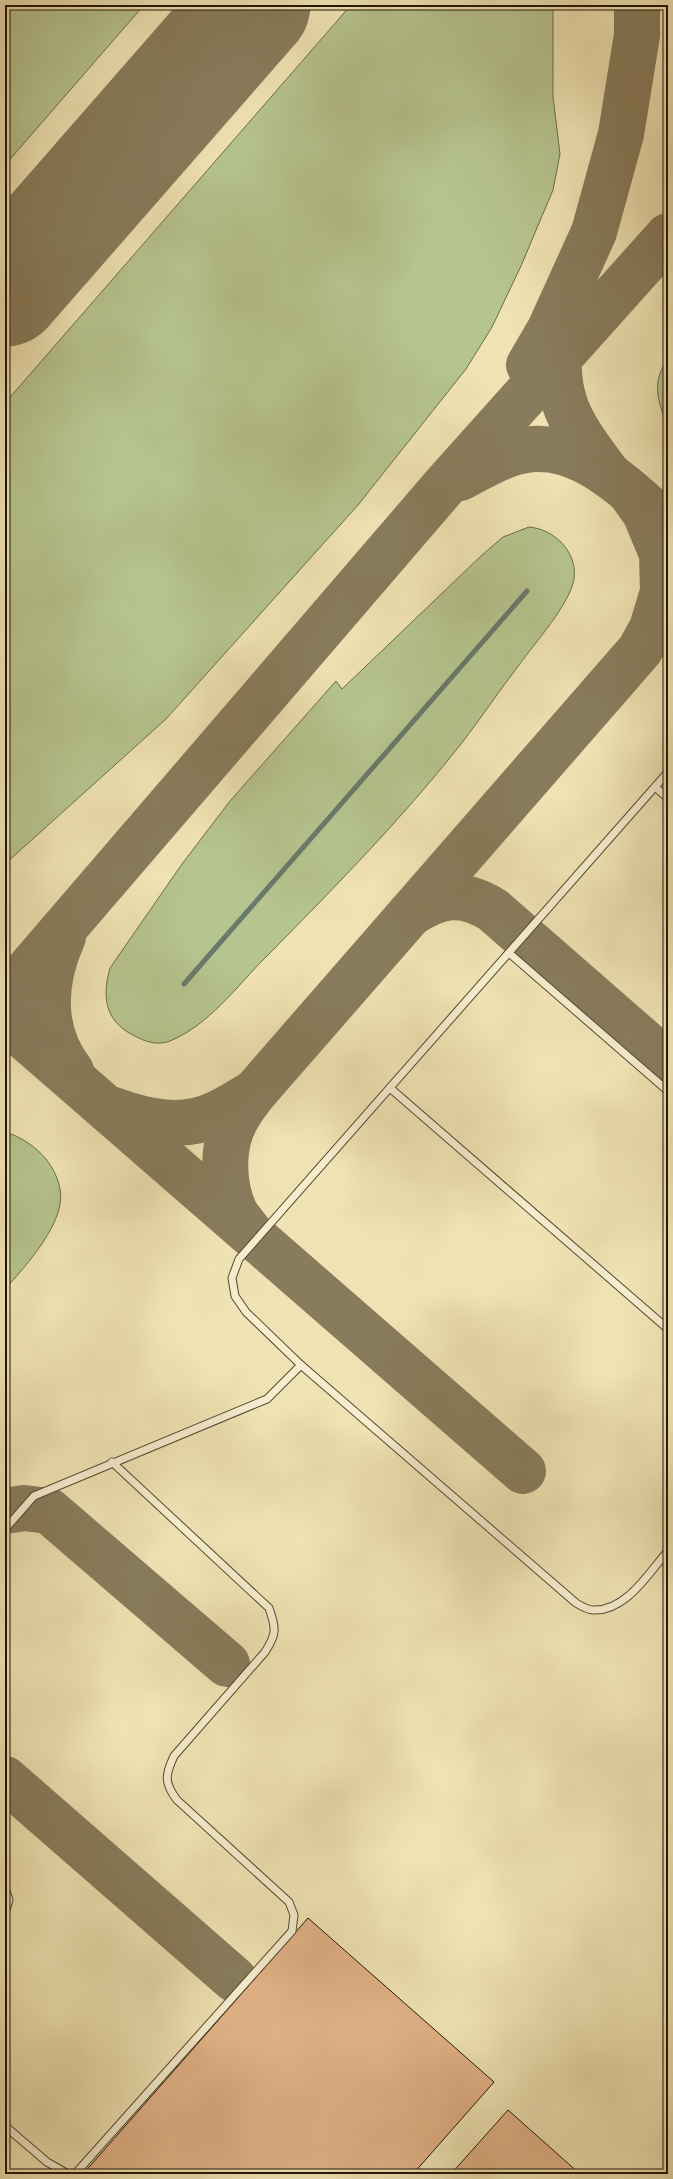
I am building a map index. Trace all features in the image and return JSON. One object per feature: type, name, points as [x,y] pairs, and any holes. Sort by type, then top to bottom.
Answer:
[{"type":"lane","points":[[668,772],[239,1259],[232,1278],[235,1296],[246,1312],[301,1365],[576,1603],[592,1610],[611,1608],[628,1596],[668,1551]]},
{"type":"lane","points":[[655,787],[668,798]]},
{"type":"lane","points":[[509,953],[668,1091]]},
{"type":"lane","points":[[390,1088],[668,1329]]},
{"type":"lane","points":[[5,1529],[34,1496],[112,1462],[267,1399],[301,1365]]},
{"type":"lane","points":[[75,2174],[292,1931],[294,1915],[289,1902],[177,1800],[168,1788],[167,1770],[174,1756],[265,1652],[274,1639],[275,1624],[269,1608],[112,1462]]},
{"type":"lane","points":[[5,1888],[8,1900],[5,1913]]},
{"type":"lane","points":[[5,2126],[47,2162],[68,2174]]},
{"type":"green space","points":[[5,5],[144,5],[5,165]]},
{"type":"green space","points":[[351,5],[553,5],[553,97],[560,154],[553,190],[521,266],[492,327],[466,369],[358,505],[166,719],[5,864],[5,403]]},
{"type":"green space","points":[[668,358],[668,422],[665,420],[658,395],[658,381],[663,366]]},
{"type":"green space","points":[[529,527],[547,532],[555,537],[568,551],[574,569],[574,579],[571,589],[551,624],[461,744],[415,800],[341,880],[222,1004],[197,1025],[170,1041],[159,1043],[143,1040],[119,1026],[109,1010],[107,1001],[106,990],[110,968],[182,864],[230,801],[336,681],[342,689],[482,555],[503,537]]},
{"type":"green space","points":[[5,1132],[27,1142],[46,1159],[58,1181],[60,1189],[60,1202],[57,1215],[43,1243],[5,1289]]},
{"type":"building","points":[[308,1918],[494,2082],[413,2174],[83,2174]]},
{"type":"building","points":[[508,2110],[580,2174],[451,2174]]},
{"type":"waterway","points":[[184,984],[527,591]]},
{"type":"taxiway","points":[[529,365],[550,329],[594,232],[621,134],[637,35],[637,5]]},
{"type":"taxiway","points":[[5,997],[446,484],[668,236]]},
{"type":"taxiway","points":[[560,339],[559,380],[568,412],[584,441],[608,474]]},
{"type":"taxiway","points":[[460,478],[507,455],[528,449],[549,449],[568,454],[587,462],[622,485],[653,512]]},
{"type":"taxiway","points":[[248,1230],[236,1214],[231,1201],[225,1164],[226,1151],[232,1127],[243,1107],[640,650],[652,628],[663,592],[662,554],[645,513],[630,492]]},
{"type":"taxiway","points":[[410,914],[432,902],[452,897],[471,900],[493,910],[668,1063]]},
{"type":"taxiway","points":[[63,937],[51,971],[48,1006],[54,1039],[61,1056],[71,1071]]},
{"type":"taxiway","points":[[5,1020],[523,1471]]},
{"type":"taxiway","points":[[114,1110],[152,1121],[178,1123],[191,1122],[216,1114],[254,1093]]},
{"type":"taxiway","points":[[5,1511],[24,1508],[49,1511],[227,1664]]},
{"type":"taxiway","points":[[5,1779],[234,1979]]},
{"type":"runway","points":[[5,289],[253,5]]}]
